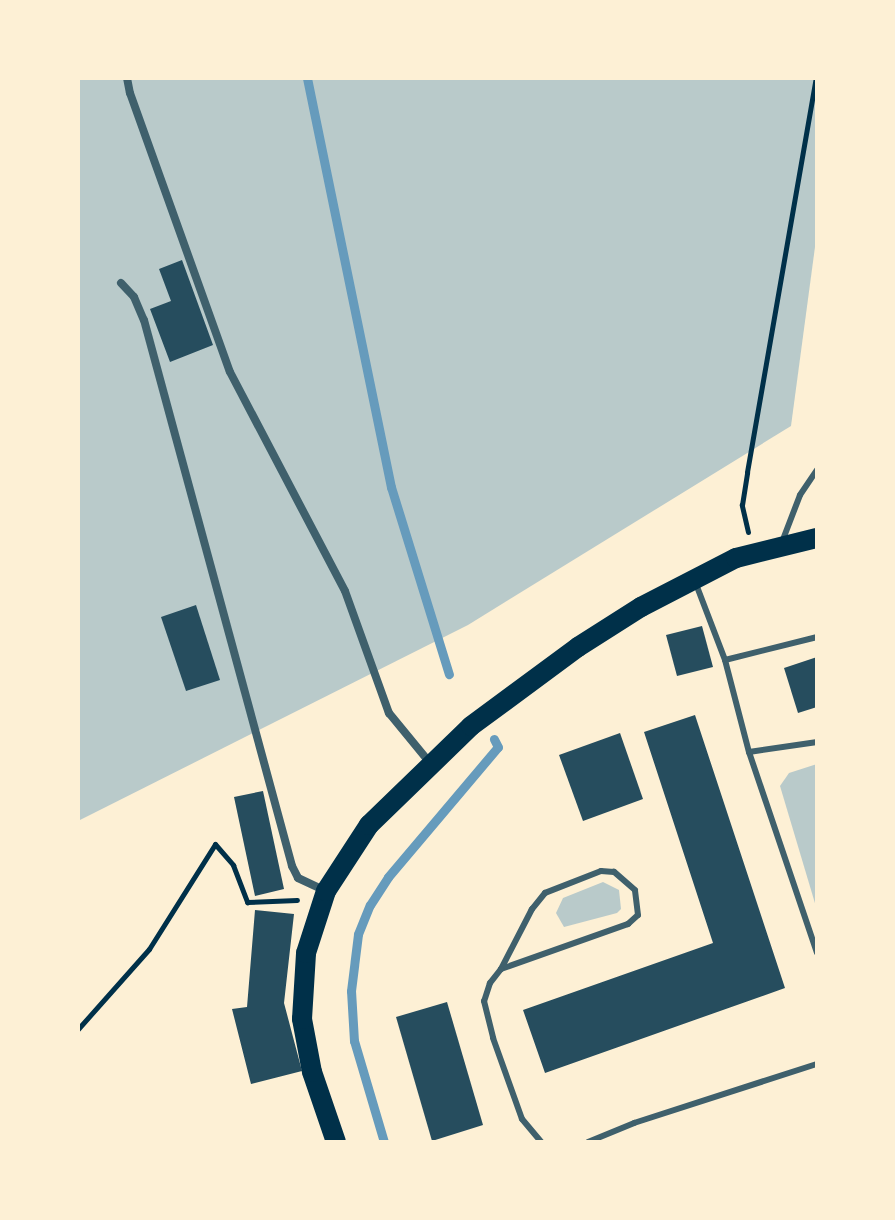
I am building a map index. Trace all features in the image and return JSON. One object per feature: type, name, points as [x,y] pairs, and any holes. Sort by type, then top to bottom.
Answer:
[{"type":"main road","points":[[336,1142],[312,1072],[302,1019],[306,953],[326,891],[369,825],[471,726],[578,647],[693,577],[753,552],[817,538]]},
{"type":"street","points":[[127,78],[230,372],[345,591],[389,713],[430,763]]},
{"type":"street","points":[[121,283],[134,297],[144,320],[292,866],[298,878],[326,891]]},
{"type":"lane","points":[[781,545],[800,495],[817,470]]},
{"type":"lane","points":[[693,577],[725,660],[749,752],[817,953]]},
{"type":"lane","points":[[725,660],[817,637]]},
{"type":"lane","points":[[749,752],[817,742]]},
{"type":"lane","points":[[501,969],[628,924],[638,915],[635,890],[614,872],[601,871],[545,893],[522,926],[501,969],[490,983],[484,1001],[512,1096],[522,1119],[541,1142]]},
{"type":"lane","points":[[588,1142],[634,1123],[817,1064]]},
{"type":"path","points":[[753,552],[742,505],[816,78]]},
{"type":"path","points":[[78,1029],[149,949],[215,844],[233,865],[247,902],[302,900]]},
{"type":"shaded area","points":[[78,78],[817,78],[817,232],[791,426],[468,625],[78,821]]},
{"type":"shaded area","points":[[817,764],[817,910],[780,786],[789,773]]},
{"type":"shaded area","points":[[603,882],[619,890],[621,909],[617,913],[564,927],[556,913],[563,898]]},
{"type":"building","points":[[182,260],[213,345],[170,362],[150,309],[171,301],[159,269]]},
{"type":"building","points":[[196,605],[220,680],[186,691],[161,617]]},
{"type":"building","points":[[702,626],[713,667],[677,676],[666,635]]},
{"type":"building","points":[[817,657],[817,707],[798,713],[784,668]]},
{"type":"building","points":[[695,715],[785,988],[545,1073],[523,1010],[713,943],[644,732]]},
{"type":"building","points":[[620,733],[643,799],[583,821],[559,755]]},
{"type":"building","points":[[263,791],[284,889],[255,896],[234,797]]},
{"type":"building","points":[[255,910],[294,914],[284,1003],[302,1071],[251,1084],[232,1009],[247,1007]]},
{"type":"building","points":[[447,1002],[483,1125],[432,1141],[396,1017]]},
{"type":"waterway","points":[[307,78],[391,487],[449,674]]},
{"type":"waterway","points":[[384,1142],[354,1041],[351,991],[358,934],[370,905],[388,877],[498,747],[494,739]]}]
